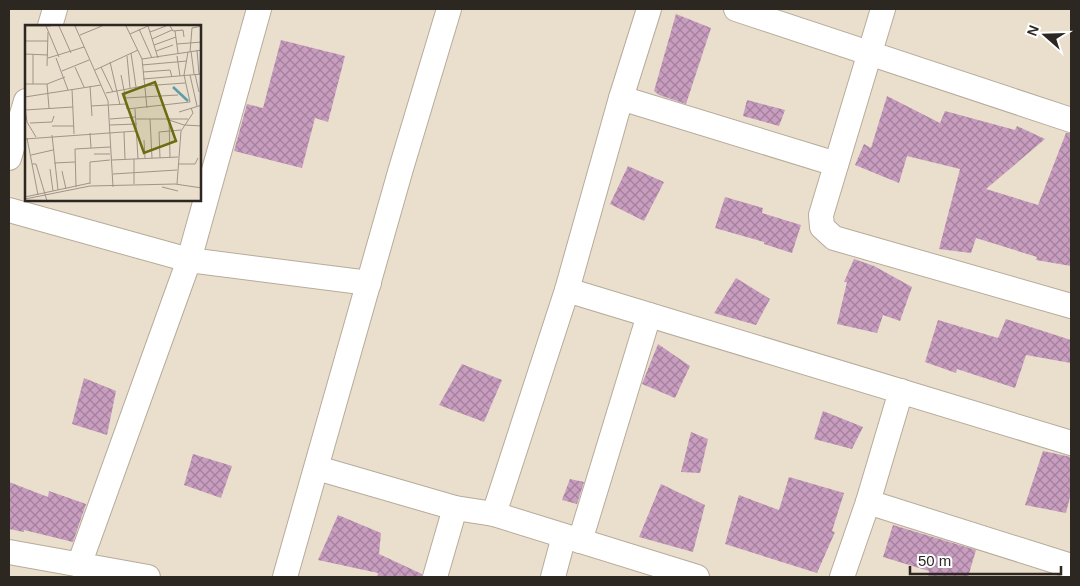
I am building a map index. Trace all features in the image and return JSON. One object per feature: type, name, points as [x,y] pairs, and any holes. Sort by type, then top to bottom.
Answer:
[{"type":"street","points":[[50,25],[55,9]]},
{"type":"street","points":[[79,565],[189,260],[259,9]]},
{"type":"street","points":[[285,577],[449,9]]},
{"type":"street","points":[[494,514],[567,290],[621,98],[649,9]]},
{"type":"street","points":[[736,9],[1071,120]]},
{"type":"street","points":[[883,9],[836,164],[822,215],[822,227],[834,238],[1071,306]]},
{"type":"street","points":[[621,98],[836,164]]},
{"type":"street","points":[[9,158],[25,104]]},
{"type":"street","points":[[9,210],[189,260],[369,283]]},
{"type":"street","points":[[567,290],[1071,443]]},
{"type":"street","points":[[553,577],[572,539],[648,315]]},
{"type":"street","points":[[842,577],[868,502],[901,391]]},
{"type":"street","points":[[317,468],[455,508],[494,514],[690,576]]},
{"type":"street","points":[[868,502],[1071,566]]},
{"type":"street","points":[[435,577],[455,508]]},
{"type":"street","points":[[9,552],[148,577]]},
{"type":"building","points":[[676,14],[711,28],[686,104],[659,95],[654,91]]},
{"type":"building","points":[[281,40],[345,56],[328,122],[315,118],[302,168],[234,151],[247,104],[263,108]]},
{"type":"building","points":[[887,96],[940,123],[945,111],[1015,130],[1017,126],[1045,139],[986,189],[1038,205],[1066,133],[1071,133],[1071,266],[1036,260],[1037,257],[976,238],[971,253],[939,249],[960,169],[907,156],[899,183],[855,165],[864,144],[871,148]]},
{"type":"building","points":[[747,100],[785,110],[779,126],[743,116]]},
{"type":"building","points":[[628,166],[664,182],[644,221],[610,204]]},
{"type":"building","points":[[725,197],[763,208],[762,213],[801,225],[792,253],[764,244],[764,242],[715,228]]},
{"type":"building","points":[[854,259],[874,266],[912,287],[900,321],[883,315],[877,333],[837,324],[847,282],[844,282]]},
{"type":"building","points":[[736,278],[770,299],[756,325],[714,313]]},
{"type":"building","points":[[1006,319],[1071,340],[1071,363],[1026,355],[1015,388],[957,369],[956,373],[925,362],[938,320],[998,338]]},
{"type":"building","points":[[658,344],[690,366],[675,398],[642,384]]},
{"type":"building","points":[[462,364],[502,380],[484,422],[439,405]]},
{"type":"building","points":[[84,378],[116,391],[107,435],[72,424]]},
{"type":"building","points":[[823,411],[863,427],[852,449],[814,439]]},
{"type":"building","points":[[691,432],[708,439],[700,473],[681,472]]},
{"type":"building","points":[[1043,451],[1071,457],[1071,493],[1066,513],[1025,505]]},
{"type":"building","points":[[193,454],[232,466],[221,498],[184,485]]},
{"type":"building","points":[[789,477],[844,493],[832,531],[835,532],[817,573],[725,544],[739,495],[779,510]]},
{"type":"building","points":[[570,479],[584,482],[577,504],[562,500]]},
{"type":"building","points":[[9,482],[48,497],[49,491],[86,504],[73,542],[24,530],[24,532],[9,529]]},
{"type":"building","points":[[661,484],[705,505],[693,552],[639,537]]},
{"type":"building","points":[[338,515],[381,533],[379,554],[422,574],[422,577],[377,577],[378,573],[318,560]]},
{"type":"building","points":[[893,525],[976,550],[968,577],[928,577],[929,571],[883,557]]}]
